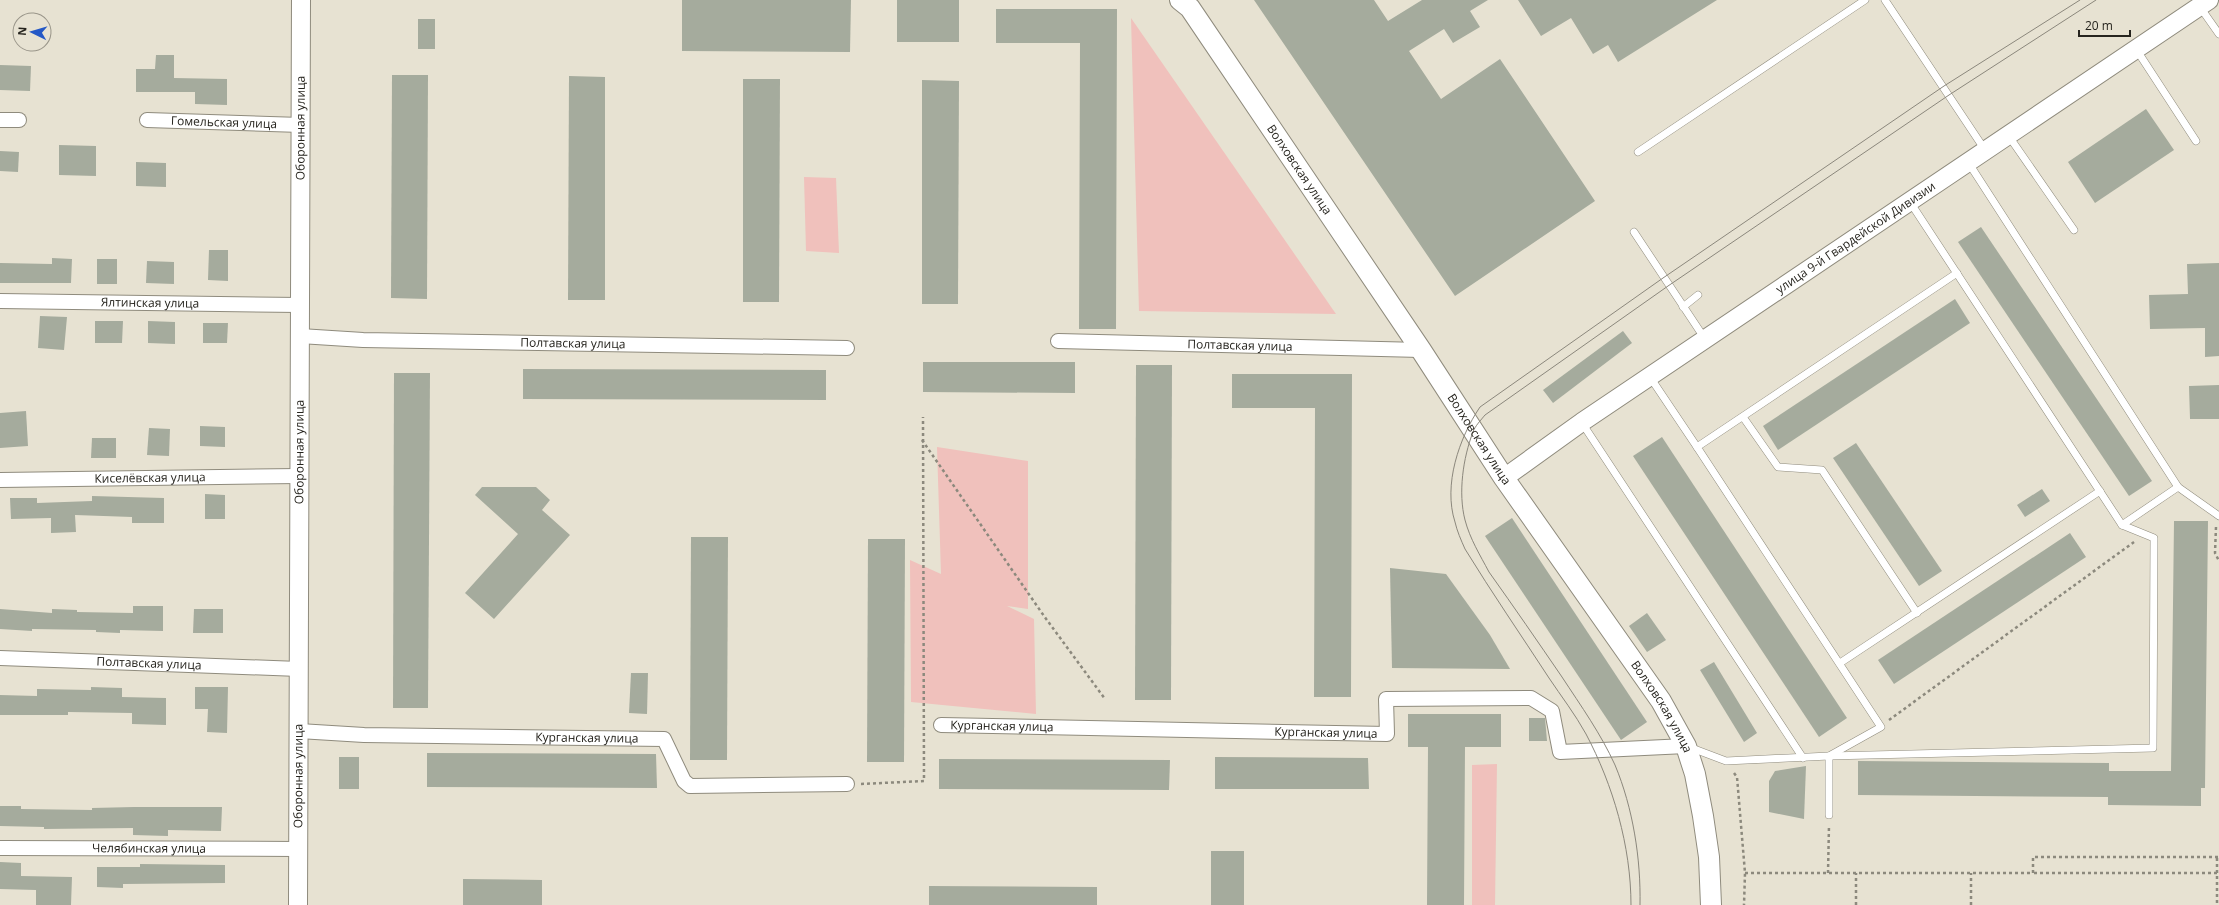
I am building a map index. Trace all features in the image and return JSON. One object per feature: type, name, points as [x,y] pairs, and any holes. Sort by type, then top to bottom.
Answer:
[{"type":"main road","name":"Волховская улица","points":[[1180,0],[1190,8],[1421,350],[1504,478],[1661,701],[1686,746],[1695,774],[1704,816],[1709,857],[1711,905]]},
{"type":"street","name":"Оборонная улица","points":[[298,905],[301,0]]},
{"type":"street","name":"улица 9-й Гвардейской Дивизии","points":[[1504,478],[1582,422],[2204,3]]},
{"type":"street","points":[[0,120],[19,120]]},
{"type":"street","name":"Гомельская улица","points":[[147,120],[300,125]]},
{"type":"street","name":"Ялтинская улица","points":[[0,301],[300,305]]},
{"type":"street","name":"Полтавская улица","points":[[300,336],[363,340],[847,348]]},
{"type":"street","name":"Полтавская улица","points":[[1058,341],[1421,350]]},
{"type":"street","name":"Киселёвская улица","points":[[0,480],[299,476]]},
{"type":"street","name":"Полтавская улица","points":[[0,658],[299,669]]},
{"type":"street","name":"Курганская улица","points":[[941,725],[1386,734],[1386,699],[1531,698],[1552,711],[1560,752],[1686,746]]},
{"type":"street","name":"Курганская улица","points":[[299,731],[364,735],[664,739],[684,781],[690,786],[847,784]]},
{"type":"street","name":"Челябинская улица","points":[[0,848],[298,849]]},
{"type":"lane","points":[[1638,152],[1865,0]]},
{"type":"lane","points":[[1885,0],[1985,151]]},
{"type":"lane","points":[[2204,3],[2219,34]]},
{"type":"lane","points":[[2136,49],[2196,141]]},
{"type":"lane","points":[[2008,135],[2074,230]]},
{"type":"lane","points":[[1968,162],[2178,487],[2218,515]]},
{"type":"lane","points":[[1686,746],[1726,761],[1830,756],[2153,748],[2154,538],[2122,525],[1910,202]]},
{"type":"lane","points":[[1634,232],[1705,340]]},
{"type":"lane","points":[[1697,447],[1957,273]]},
{"type":"lane","points":[[1683,307],[1698,295]]},
{"type":"lane","points":[[1650,377],[1881,727],[1830,756]]},
{"type":"lane","points":[[1743,416],[1778,467],[1822,470],[1917,612]]},
{"type":"lane","points":[[1582,422],[1803,758]]},
{"type":"lane","points":[[2122,525],[2178,487]]},
{"type":"lane","points":[[1840,663],[2100,491]]},
{"type":"lane","points":[[1829,815],[1830,756]]},
{"type":"path","points":[[847,784],[924,781],[923,417]]},
{"type":"path","points":[[922,440],[1044,616],[1105,699]]},
{"type":"path","points":[[2218,515],[2215,553],[2219,561]]},
{"type":"path","points":[[1881,727],[2145,534]]},
{"type":"path","points":[[1726,761],[1737,777],[1745,873],[1744,905]]},
{"type":"path","points":[[1828,873],[1829,815]]},
{"type":"path","points":[[2033,874],[2033,857],[2218,857],[2217,905]]},
{"type":"path","points":[[1745,873],[2218,873]]},
{"type":"path","points":[[1856,873],[1856,905]]},
{"type":"path","points":[[1971,873],[1971,905]]},
{"type":"shaded area","points":[[1131,18],[1336,314],[1139,311]]},
{"type":"shaded area","points":[[804,177],[836,178],[839,253],[806,251]]},
{"type":"shaded area","points":[[937,447],[1028,461],[1028,609],[1007,606],[1034,619],[1036,714],[911,702],[910,560],[941,574]]},
{"type":"shaded area","points":[[1497,764],[1495,905],[1472,905],[1472,765]]},
{"type":"building","points":[[682,0],[851,0],[850,52],[682,51]]},
{"type":"building","points":[[897,0],[959,0],[959,42],[897,42]]},
{"type":"building","points":[[1254,0],[1374,0],[1388,21],[1422,0],[1488,0],[1470,11],[1480,27],[1453,43],[1444,29],[1409,51],[1441,99],[1500,59],[1595,201],[1455,296]]},
{"type":"building","points":[[1518,0],[1717,0],[1618,62],[1608,45],[1593,54],[1571,18],[1541,36]]},
{"type":"building","points":[[996,9],[1117,9],[1116,329],[1079,329],[1080,43],[996,43]]},
{"type":"building","points":[[418,19],[435,19],[435,49],[418,49]]},
{"type":"building","points":[[156,55],[174,55],[174,78],[227,79],[227,105],[195,104],[195,92],[136,92],[136,69],[155,69]]},
{"type":"building","points":[[0,65],[31,66],[30,91],[0,90]]},
{"type":"building","points":[[392,75],[428,75],[427,299],[391,298]]},
{"type":"building","points":[[569,76],[605,77],[605,300],[568,300]]},
{"type":"building","points":[[743,79],[780,79],[779,302],[743,302]]},
{"type":"building","points":[[922,80],[959,81],[958,304],[922,304]]},
{"type":"building","points":[[2146,109],[2174,150],[2095,203],[2068,162]]},
{"type":"building","points":[[59,145],[96,146],[96,176],[59,175]]},
{"type":"building","points":[[0,151],[19,152],[18,172],[0,171]]},
{"type":"building","points":[[136,162],[166,163],[166,187],[136,186]]},
{"type":"building","points":[[1981,227],[2152,481],[2129,496],[1958,242]]},
{"type":"building","points":[[209,250],[228,250],[228,281],[208,280]]},
{"type":"building","points":[[52,258],[72,259],[71,283],[0,283],[0,263],[52,264]]},
{"type":"building","points":[[97,259],[117,259],[117,284],[97,284]]},
{"type":"building","points":[[147,261],[174,262],[174,284],[146,283]]},
{"type":"building","points":[[2219,263],[2219,356],[2205,357],[2205,328],[2150,329],[2149,295],[2188,294],[2187,264]]},
{"type":"building","points":[[1955,299],[1970,323],[1778,450],[1763,426]]},
{"type":"building","points":[[40,316],[67,317],[64,350],[38,348]]},
{"type":"building","points":[[95,321],[123,321],[122,343],[95,343]]},
{"type":"building","points":[[148,321],[175,322],[175,344],[148,343]]},
{"type":"building","points":[[203,323],[228,323],[227,343],[203,343]]},
{"type":"building","points":[[1623,331],[1632,343],[1553,403],[1543,390]]},
{"type":"building","points":[[923,362],[1075,362],[1075,393],[923,392]]},
{"type":"building","points":[[1136,365],[1172,365],[1171,700],[1135,700]]},
{"type":"building","points":[[523,369],[826,370],[826,400],[523,399]]},
{"type":"building","points":[[394,373],[430,373],[428,708],[393,708]]},
{"type":"building","points":[[1232,374],[1352,374],[1351,697],[1314,697],[1315,408],[1232,408]]},
{"type":"building","points":[[2219,385],[2219,419],[2190,419],[2189,386]]},
{"type":"building","points":[[26,411],[28,446],[0,448],[0,413]]},
{"type":"building","points":[[200,426],[225,427],[225,447],[200,446]]},
{"type":"building","points":[[149,428],[170,429],[169,456],[147,455]]},
{"type":"building","points":[[1662,437],[1847,718],[1819,737],[1633,456]]},
{"type":"building","points":[[92,438],[116,438],[116,458],[91,458]]},
{"type":"building","points":[[1856,443],[1942,571],[1919,586],[1833,458]]},
{"type":"building","points":[[482,487],[536,487],[550,500],[542,510],[570,535],[494,619],[465,593],[518,534],[475,495]]},
{"type":"building","points":[[2042,489],[2050,501],[2025,517],[2017,505]]},
{"type":"building","points":[[205,494],[225,495],[225,519],[205,519]]},
{"type":"building","points":[[92,496],[164,498],[164,523],[132,523],[132,517],[75,515],[76,532],[51,533],[51,518],[11,519],[10,498],[37,498],[37,503],[92,501]]},
{"type":"building","points":[[1512,518],[1647,722],[1621,740],[1485,536]]},
{"type":"building","points":[[2174,521],[2208,521],[2205,788],[2201,788],[2201,806],[2108,805],[2108,797],[1858,795],[1858,761],[2109,763],[2109,771],[2171,771]]},
{"type":"building","points":[[2070,533],[2086,557],[1894,684],[1878,660]]},
{"type":"building","points":[[691,537],[728,537],[727,760],[690,760]]},
{"type":"building","points":[[868,539],[905,539],[904,762],[867,762]]},
{"type":"building","points":[[1390,568],[1446,574],[1490,635],[1510,669],[1392,668]]},
{"type":"building","points":[[133,606],[163,606],[163,631],[120,630],[120,633],[96,632],[96,630],[32,629],[32,631],[0,629],[0,609],[52,613],[52,609],[77,610],[77,612],[133,613]]},
{"type":"building","points":[[194,609],[223,609],[223,633],[193,633]]},
{"type":"building","points":[[1647,613],[1666,640],[1647,652],[1629,626]]},
{"type":"building","points":[[1714,662],[1757,733],[1744,742],[1700,670]]},
{"type":"building","points":[[631,673],[648,673],[647,714],[629,713]]},
{"type":"building","points":[[91,687],[122,688],[122,697],[166,698],[166,725],[132,724],[132,713],[68,712],[68,715],[0,715],[0,695],[37,696],[37,689],[91,690]]},
{"type":"building","points":[[195,687],[228,687],[227,733],[207,732],[208,709],[195,709]]},
{"type":"building","points":[[1408,714],[1501,714],[1501,747],[1465,747],[1464,905],[1427,905],[1428,747],[1408,747]]},
{"type":"building","points":[[1529,718],[1545,718],[1547,741],[1529,741]]},
{"type":"building","points":[[427,753],[656,754],[657,788],[427,787]]},
{"type":"building","points":[[339,757],[359,757],[359,789],[339,789]]},
{"type":"building","points":[[1215,757],[1368,758],[1369,789],[1215,789]]},
{"type":"building","points":[[939,759],[1170,760],[1169,790],[939,789]]},
{"type":"building","points":[[1806,766],[1804,819],[1769,812],[1769,781],[1775,771]]},
{"type":"building","points":[[0,806],[21,806],[21,809],[92,810],[92,808],[134,807],[222,807],[221,831],[168,830],[168,836],[133,835],[133,828],[44,829],[44,827],[0,826]]},
{"type":"building","points":[[1211,851],[1244,851],[1244,905],[1211,905]]},
{"type":"building","points":[[0,862],[21,863],[21,876],[72,877],[71,905],[36,905],[36,890],[0,889]]},
{"type":"building","points":[[140,864],[225,865],[225,883],[123,884],[123,888],[97,887],[97,867],[140,867]]},
{"type":"building","points":[[463,879],[542,880],[542,905],[463,905]]},
{"type":"building","points":[[929,886],[1097,887],[1097,905],[929,905]]},
{"type":"tram line","points":[[1631,905],[1628,861],[1619,816],[1596,754],[1577,719],[1465,549],[1458,532],[1452,508],[1452,478],[1460,447],[1472,419],[1480,407],[1663,278],[1944,86],[2080,0]]},
{"type":"tram line","points":[[1640,905],[1639,870],[1635,834],[1627,799],[1615,765],[1597,731],[1583,709],[1489,572],[1467,527],[1463,510],[1462,487],[1464,464],[1469,442],[1474,430],[1485,415],[1668,286],[1949,95],[2096,0]]}]
